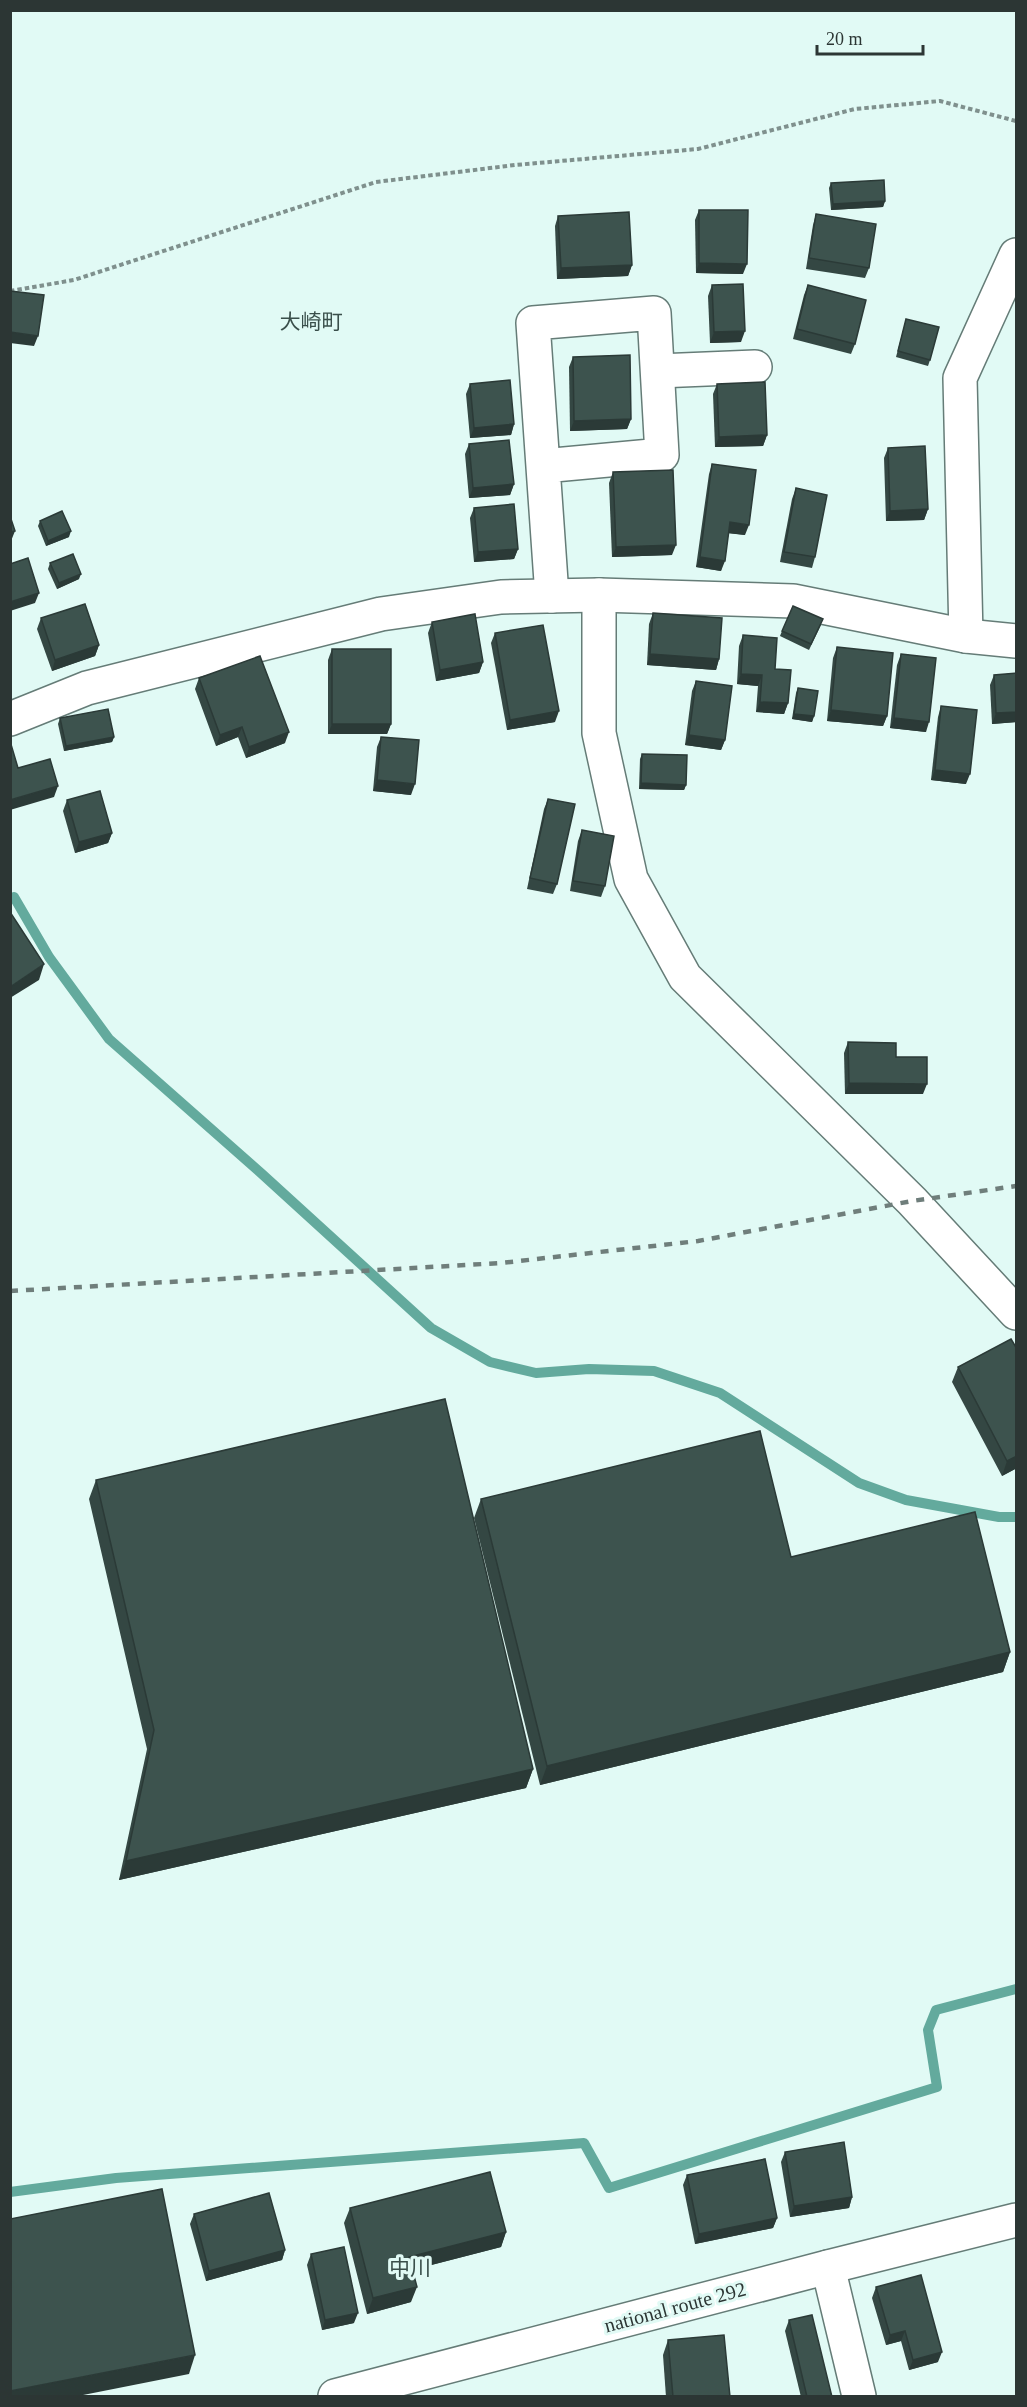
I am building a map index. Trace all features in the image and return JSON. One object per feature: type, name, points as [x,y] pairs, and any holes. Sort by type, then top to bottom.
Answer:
[{"type":"main road","points":[[966,636],[960,378],[1017,255]]},
{"type":"main road","points":[[543,466],[662,455],[654,313],[533,323],[552,596]]},
{"type":"main road","points":[[658,371],[755,367]]},
{"type":"main road","points":[[599,595],[599,733],[631,879],[685,977],[912,1201],[1017,1313]]},
{"type":"main road","points":[[10,719],[87,688],[381,614],[501,597],[599,595],[793,601],[966,636],[1017,641]]},
{"type":"main road","name":"national route 292","points":[[335,2397],[828,2267],[1017,2220]]},
{"type":"main road","points":[[828,2267],[859,2397]]},
{"type":"path","points":[[10,291],[74,280],[376,182],[516,165],[699,149],[855,109],[940,101],[1017,121]]},
{"type":"building","points":[[884,180],[885,201],[833,204],[831,183]]},
{"type":"building","points":[[699,210],[748,210],[747,264],[699,263]]},
{"type":"building","points":[[629,212],[632,265],[561,268],[558,216]]},
{"type":"building","points":[[816,214],[876,224],[869,268],[809,258]]},
{"type":"building","points":[[743,284],[745,331],[714,332],[712,285]]},
{"type":"building","points":[[808,285],[866,300],[855,344],[797,329]]},
{"type":"building","points":[[10,291],[44,295],[38,336],[10,332]]},
{"type":"building","points":[[906,319],[939,327],[930,360],[898,351]]},
{"type":"building","points":[[630,355],[631,419],[574,421],[573,357]]},
{"type":"building","points":[[510,380],[514,424],[474,428],[470,384]]},
{"type":"building","points":[[765,382],[767,435],[719,437],[717,384]]},
{"type":"building","points":[[509,440],[514,484],[473,488],[469,444]]},
{"type":"building","points":[[925,446],[928,509],[890,511],[888,448]]},
{"type":"building","points":[[712,464],[756,470],[749,525],[730,522],[725,561],[700,557]]},
{"type":"building","points":[[673,470],[676,545],[616,547],[613,472]]},
{"type":"building","points":[[796,488],[827,495],[815,557],[784,552]]},
{"type":"building","points":[[514,504],[518,549],[478,552],[474,508]]},
{"type":"building","points":[[62,511],[71,531],[48,541],[40,521]]},
{"type":"building","points":[[10,516],[15,531],[10,532]]},
{"type":"building","points":[[73,554],[81,574],[59,583],[50,563]]},
{"type":"building","points":[[28,558],[39,593],[10,602],[10,564]]},
{"type":"building","points":[[85,604],[99,645],[55,660],[41,618]]},
{"type":"building","points":[[793,606],[823,619],[811,644],[782,631]]},
{"type":"building","points":[[653,613],[722,618],[719,659],[650,654]]},
{"type":"building","points":[[475,614],[483,662],[440,670],[432,622]]},
{"type":"building","points":[[543,625],[559,711],[510,720],[495,633]]},
{"type":"building","points":[[743,635],[777,638],[775,669],[791,670],[788,703],[760,702],[762,675],[741,674]]},
{"type":"building","points":[[837,647],[893,653],[887,716],[831,710]]},
{"type":"building","points":[[332,649],[391,649],[391,724],[332,724]]},
{"type":"building","points":[[901,654],[936,658],[929,722],[894,718]]},
{"type":"building","points":[[260,656],[289,732],[249,747],[242,727],[220,735],[199,678]]},
{"type":"building","points":[[1017,673],[1017,712],[996,713],[994,675]]},
{"type":"building","points":[[696,681],[732,686],[725,740],[689,735]]},
{"type":"building","points":[[798,688],[818,691],[814,716],[794,714]]},
{"type":"building","points":[[941,706],[977,710],[970,774],[935,770]]},
{"type":"building","points":[[108,709],[114,737],[66,746],[60,718]]},
{"type":"building","points":[[381,737],[419,740],[415,784],[377,780]]},
{"type":"building","points":[[10,741],[18,768],[50,759],[58,786],[10,800]]},
{"type":"building","points":[[642,754],[687,755],[686,785],[641,783]]},
{"type":"building","points":[[100,791],[112,833],[79,842],[67,800]]},
{"type":"building","points":[[548,799],[575,804],[557,884],[530,878]]},
{"type":"building","points":[[582,830],[614,836],[605,886],[573,881]]},
{"type":"building","points":[[10,912],[44,964],[10,987]]},
{"type":"building","points":[[848,1042],[896,1043],[896,1057],[927,1057],[927,1084],[849,1083]]},
{"type":"building","points":[[1011,1339],[1017,1349],[1017,1456],[1007,1461],[958,1367]]},
{"type":"building","points":[[445,1399],[533,1769],[126,1861],[154,1730],[96,1480]]},
{"type":"building","points":[[760,1431],[791,1557],[975,1512],[1010,1652],[547,1766],[481,1499]]},
{"type":"building","points":[[844,2142],[852,2197],[794,2206],[785,2152]]},
{"type":"building","points":[[765,2159],[777,2218],[699,2234],[687,2175]]},
{"type":"building","points":[[490,2172],[506,2232],[409,2257],[417,2287],[373,2298],[350,2208]]},
{"type":"building","points":[[162,2189],[195,2355],[10,2391],[10,2219]]},
{"type":"building","points":[[269,2193],[285,2250],[209,2271],[194,2214]]},
{"type":"building","points":[[344,2247],[358,2313],[325,2320],[311,2254]]},
{"type":"building","points":[[921,2275],[942,2352],[913,2360],[905,2331],[890,2335],[876,2287]]},
{"type":"building","points":[[812,2315],[832,2397],[807,2397],[789,2320]]},
{"type":"building","points":[[724,2335],[730,2397],[673,2397],[668,2340]]},
{"type":"waterway","points":[[14,897],[49,957],[109,1039],[431,1328],[490,1362],[536,1373],[589,1369],[654,1371],[720,1393],[859,1483],[906,1500],[999,1517],[1016,1517]]},
{"type":"waterway","points":[[10,2192],[116,2178],[584,2143],[609,2188],[937,2087],[928,2030],[936,2010],[1016,1989]]},
{"type":"railway","points":[[10,1291],[501,1263],[698,1241],[912,1201],[1016,1186]]},
{"type":"district","name":"大崎町","points":[[311,322]]},
{"type":"district","name":"中川","points":[[410,2268]]}]
